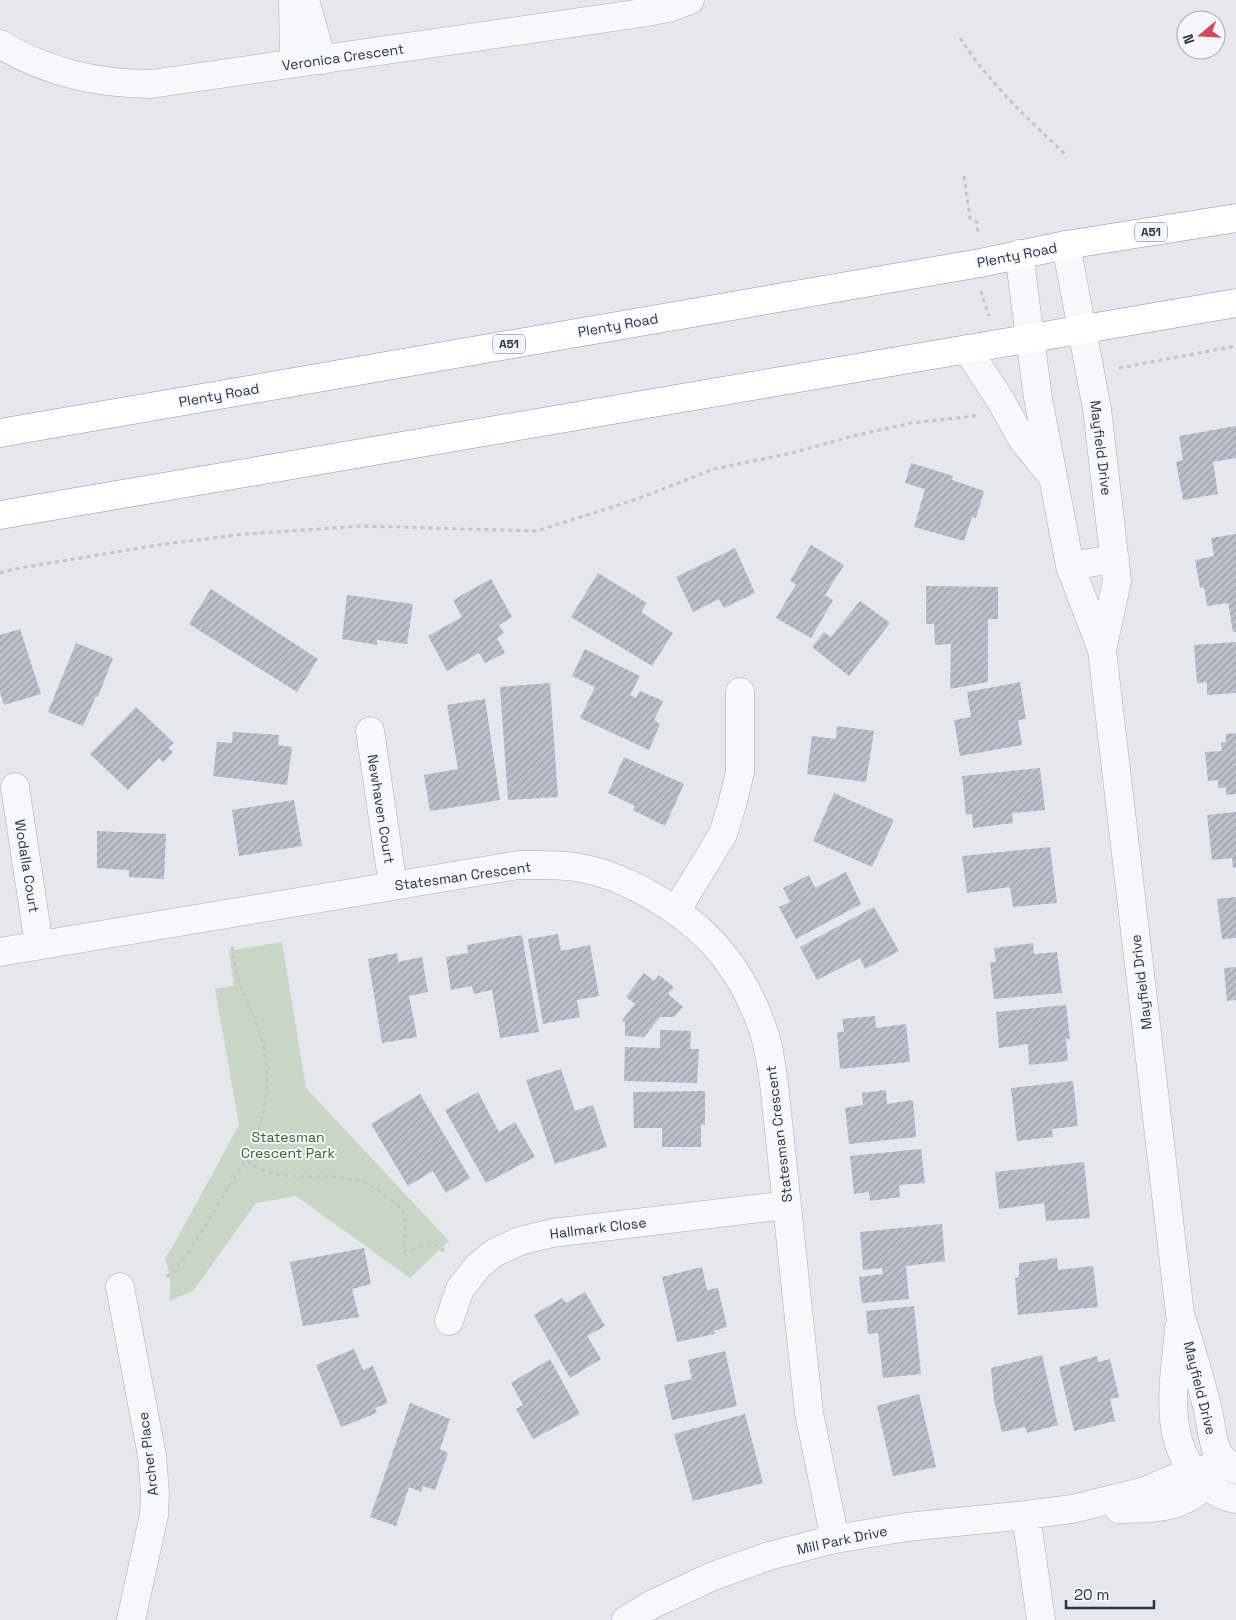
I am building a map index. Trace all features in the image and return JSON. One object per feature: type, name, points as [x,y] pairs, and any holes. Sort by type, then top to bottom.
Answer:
[{"type":"highway","name":"Plenty Road","points":[[0,433],[980,263],[1019,254],[1236,218]]},
{"type":"highway","points":[[0,515],[1081,328],[1236,303]]},
{"type":"street","points":[[293,0],[294,63]]},
{"type":"street","points":[[305,0],[322,60]]},
{"type":"street","name":"Veronica Crescent","points":[[0,44],[28,60],[53,69],[104,81],[131,84],[176,81],[642,13],[668,8],[690,0]]},
{"type":"street","name":"Mayfield Drive","points":[[1066,246],[1097,409],[1117,581],[1102,650]]},
{"type":"street","name":"Mayfield Drive","points":[[1019,254],[1038,398],[1070,566],[1102,650],[1180,1314],[1203,1390],[1212,1436],[1218,1452],[1230,1465]]},
{"type":"street","points":[[967,349],[1022,440],[1052,476]]},
{"type":"street","points":[[1070,566],[1115,559]]},
{"type":"street","points":[[676,911],[723,834],[732,805],[740,772],[740,692]]},
{"type":"street","name":"Newhaven Court","points":[[370,732],[393,886]]},
{"type":"street","name":"Wodalla Court","points":[[16,787],[39,945]]},
{"type":"street","name":"Statesman Crescent","points":[[0,952],[518,865],[546,864],[576,867],[606,875],[640,890],[676,911],[713,943],[734,971],[751,999],[762,1025],[774,1084],[809,1413],[835,1539]]},
{"type":"street","name":"Hallmark Close","points":[[449,1321],[460,1289],[478,1266],[494,1253],[520,1241],[552,1233],[787,1205]]},
{"type":"street","name":"Archer Place","points":[[120,1287],[152,1456],[155,1492],[154,1515],[131,1620]]},
{"type":"street","name":"Mayfield Drive","points":[[1180,1314],[1173,1401],[1175,1430],[1179,1447],[1187,1464],[1200,1480]]},
{"type":"street","name":"Mill Park Drive","points":[[626,1620],[713,1576],[769,1556],[835,1539],[907,1527],[1072,1509],[1145,1491],[1175,1478],[1200,1480],[1230,1465]]},
{"type":"street","points":[[1200,1480],[1228,1498],[1236,1499]]},
{"type":"street","points":[[1026,1515],[1041,1620]]},
{"type":"path","points":[[960,38],[982,70],[1007,98],[1067,156]]},
{"type":"path","points":[[1123,367],[1236,346]]},
{"type":"path","points":[[0,573],[14,569],[149,547],[245,534],[362,526],[536,531],[637,499],[714,469],[792,453],[911,423],[974,416]]},
{"type":"path","points":[[166,1276],[170,1275],[191,1249],[256,1140],[263,1117],[267,1094],[266,1064],[262,1041],[238,979],[232,947]]},
{"type":"path","points":[[244,1160],[260,1169],[275,1174],[340,1176],[359,1181],[377,1189],[403,1212],[404,1251],[434,1244],[444,1251]]},
{"type":"green space","name":"Statesman Crescent Park","points":[[282,942],[306,1088],[449,1241],[410,1278],[296,1196],[256,1203],[193,1291],[169,1301],[170,1279],[165,1258],[239,1125],[215,989],[234,986],[229,951]]},
{"type":"building","points":[[1236,426],[1236,458],[1213,462],[1218,494],[1183,500],[1176,462],[1183,460],[1179,436]]},
{"type":"building","points":[[911,463],[953,476],[952,480],[984,491],[976,518],[972,517],[964,541],[914,527],[925,489],[905,483]]},
{"type":"building","points":[[1236,534],[1236,632],[1233,632],[1228,603],[1207,606],[1204,587],[1200,588],[1195,560],[1214,556],[1211,538]]},
{"type":"building","points":[[811,545],[844,565],[825,595],[833,600],[811,638],[776,618],[796,584],[790,581]]},
{"type":"building","points":[[735,548],[755,593],[724,608],[719,599],[693,612],[676,577]]},
{"type":"building","points":[[598,573],[647,603],[641,612],[673,633],[652,666],[571,617]]},
{"type":"building","points":[[491,579],[512,617],[499,625],[504,633],[497,638],[505,653],[485,663],[479,653],[447,671],[428,636],[462,617],[453,600]]},
{"type":"building","points":[[926,586],[998,587],[998,619],[988,619],[988,682],[950,689],[951,644],[935,645],[934,624],[926,624]]},
{"type":"building","points":[[211,589],[318,659],[297,692],[189,624]]},
{"type":"building","points":[[347,595],[413,604],[407,644],[377,640],[377,645],[342,639]]},
{"type":"building","points":[[860,601],[890,623],[849,676],[812,647],[824,632],[831,637]]},
{"type":"building","points":[[20,629],[41,694],[4,705],[0,693],[0,635]]},
{"type":"building","points":[[1236,642],[1236,693],[1207,695],[1207,682],[1197,683],[1194,645]]},
{"type":"building","points":[[76,643],[113,658],[98,697],[96,696],[83,726],[48,712]]},
{"type":"building","points":[[585,649],[640,676],[630,695],[636,698],[640,691],[663,701],[654,720],[660,724],[649,750],[580,718],[595,687],[572,676]]},
{"type":"building","points":[[1020,682],[1026,719],[1018,720],[1022,745],[960,756],[954,720],[971,717],[967,692]]},
{"type":"building","points":[[550,683],[558,797],[508,800],[500,687]]},
{"type":"building","points":[[485,699],[500,800],[430,811],[424,775],[458,769],[447,705]]},
{"type":"building","points":[[136,707],[174,743],[168,748],[173,752],[163,762],[159,758],[128,790],[90,754]]},
{"type":"building","points":[[837,726],[874,731],[866,782],[807,774],[812,736],[836,739]]},
{"type":"building","points":[[233,732],[279,735],[278,745],[292,747],[287,785],[213,776],[217,742],[232,743]]},
{"type":"building","points":[[1236,733],[1236,794],[1226,795],[1226,787],[1218,788],[1218,780],[1208,781],[1205,752],[1222,751],[1221,743],[1226,742],[1226,734]]},
{"type":"building","points":[[624,757],[684,784],[665,826],[633,810],[635,806],[608,793]]},
{"type":"building","points":[[1040,768],[1045,810],[1012,813],[1013,823],[973,828],[972,814],[966,815],[962,776]]},
{"type":"building","points":[[834,793],[894,820],[872,867],[813,841]]},
{"type":"building","points":[[294,800],[302,846],[239,856],[232,810]]},
{"type":"building","points":[[1236,812],[1236,867],[1233,868],[1232,858],[1212,860],[1207,815]]},
{"type":"building","points":[[97,831],[166,834],[164,879],[129,877],[129,870],[97,868]]},
{"type":"building","points":[[1050,847],[1057,903],[1013,907],[1010,887],[967,893],[962,856]]},
{"type":"building","points":[[846,872],[861,904],[796,939],[779,907],[790,902],[783,888],[809,875],[815,888]]},
{"type":"building","points":[[1236,897],[1236,938],[1222,939],[1217,899]]},
{"type":"building","points":[[874,907],[899,951],[865,969],[860,958],[817,980],[800,947]]},
{"type":"building","points":[[558,934],[561,951],[590,945],[599,996],[577,1000],[580,1017],[543,1024],[528,939]]},
{"type":"building","points":[[522,935],[539,1032],[500,1038],[492,990],[474,994],[472,986],[451,990],[446,957],[468,953],[467,945]]},
{"type":"building","points":[[1033,943],[1034,954],[1057,952],[1062,993],[994,999],[990,962],[996,962],[994,948]]},
{"type":"building","points":[[397,953],[398,962],[422,957],[428,992],[409,996],[417,1037],[382,1043],[368,959]]},
{"type":"building","points":[[1236,967],[1236,1000],[1227,1001],[1224,968]]},
{"type":"building","points":[[644,973],[654,981],[659,975],[674,987],[668,994],[683,1007],[674,1017],[660,1017],[644,1037],[625,1036],[625,1022],[622,1020],[635,1004],[626,997]]},
{"type":"building","points":[[1066,1005],[1070,1039],[1066,1039],[1068,1061],[1029,1065],[1028,1044],[999,1048],[996,1012]]},
{"type":"building","points":[[875,1016],[876,1028],[906,1024],[910,1062],[840,1069],[837,1032],[844,1032],[842,1019]]},
{"type":"building","points":[[660,1030],[691,1031],[690,1049],[699,1049],[697,1083],[624,1081],[625,1047],[660,1048]]},
{"type":"building","points":[[561,1069],[575,1111],[593,1105],[607,1147],[555,1164],[526,1080]]},
{"type":"building","points":[[1073,1081],[1078,1126],[1052,1129],[1053,1137],[1017,1141],[1011,1088]]},
{"type":"building","points":[[886,1090],[887,1104],[913,1100],[916,1137],[849,1144],[845,1108],[863,1105],[862,1093]]},
{"type":"building","points":[[705,1091],[705,1125],[701,1125],[701,1147],[662,1147],[662,1128],[634,1128],[633,1092]]},
{"type":"building","points":[[478,1092],[499,1132],[515,1122],[535,1157],[486,1183],[445,1110]]},
{"type":"building","points":[[420,1094],[470,1178],[446,1193],[433,1171],[408,1186],[371,1124]]},
{"type":"building","points":[[921,1149],[925,1183],[899,1185],[900,1197],[870,1201],[869,1192],[854,1194],[850,1156]]},
{"type":"building","points":[[1084,1162],[1090,1218],[1046,1221],[1044,1203],[999,1209],[995,1172]]},
{"type":"building","points":[[942,1224],[945,1261],[906,1266],[909,1299],[862,1303],[859,1277],[883,1274],[882,1268],[863,1270],[860,1232]]},
{"type":"building","points":[[364,1248],[371,1284],[352,1289],[359,1317],[303,1326],[290,1262]]},
{"type":"building","points":[[1057,1258],[1058,1270],[1093,1266],[1098,1307],[1018,1315],[1015,1278],[1019,1277],[1019,1263]]},
{"type":"building","points":[[702,1267],[707,1290],[718,1288],[727,1327],[714,1331],[715,1334],[677,1342],[662,1277]]},
{"type":"building","points":[[585,1292],[605,1326],[587,1336],[601,1359],[570,1378],[534,1315],[562,1298],[566,1303]]},
{"type":"building","points":[[914,1306],[921,1374],[883,1378],[878,1333],[868,1334],[866,1311]]},
{"type":"building","points":[[354,1349],[363,1370],[373,1366],[388,1403],[375,1408],[377,1413],[341,1427],[316,1365]]},
{"type":"building","points":[[725,1351],[737,1406],[672,1420],[664,1385],[692,1379],[688,1360]]},
{"type":"building","points":[[1042,1355],[1058,1425],[1027,1433],[1025,1427],[1002,1432],[994,1400],[991,1368]]},
{"type":"building","points":[[1097,1356],[1098,1362],[1110,1359],[1119,1397],[1110,1399],[1115,1421],[1074,1431],[1059,1367]]},
{"type":"building","points":[[550,1359],[580,1414],[533,1439],[516,1409],[523,1405],[511,1383]]},
{"type":"building","points":[[919,1394],[936,1467],[893,1476],[877,1406]]},
{"type":"building","points":[[410,1403],[450,1419],[440,1449],[448,1453],[435,1490],[423,1486],[421,1492],[409,1487],[396,1526],[370,1517]]},
{"type":"building","points":[[745,1414],[763,1483],[693,1501],[674,1434]]}]
